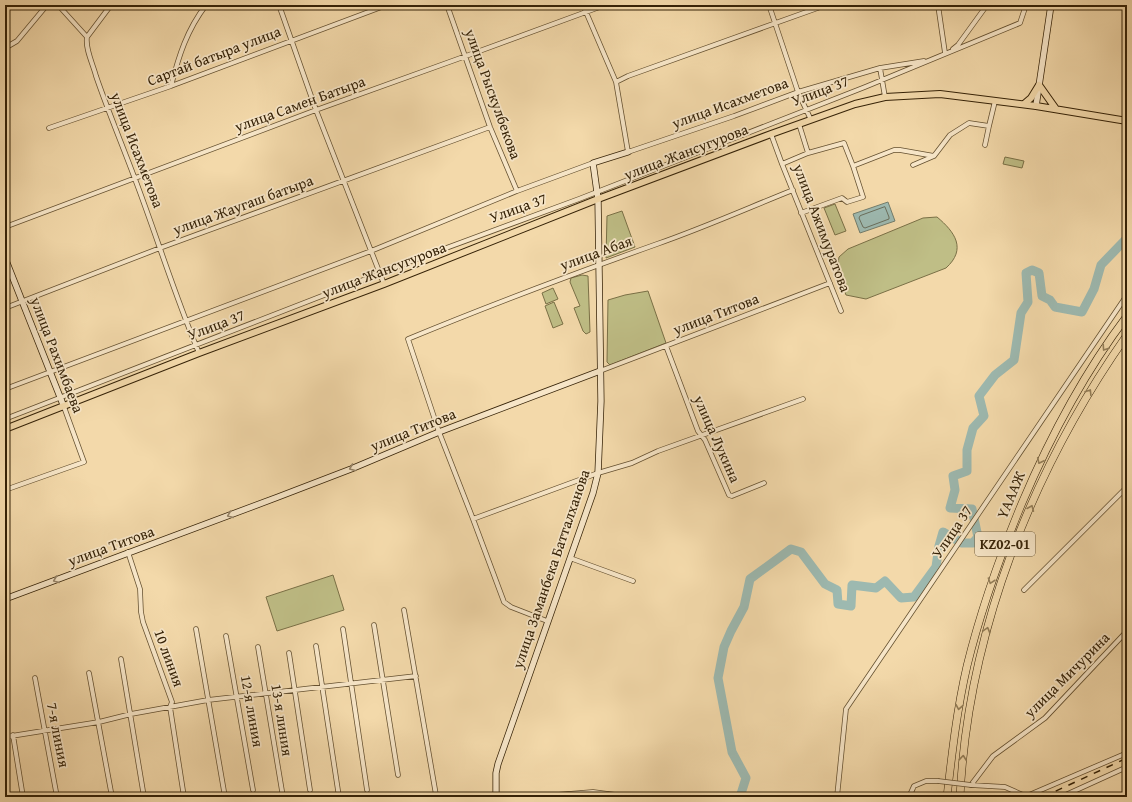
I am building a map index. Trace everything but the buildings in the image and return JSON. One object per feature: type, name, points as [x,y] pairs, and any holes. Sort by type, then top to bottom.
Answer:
[{"type":"highway","name":"ҮАААЖ","points":[[947,797],[955,731],[966,672],[978,625],[996,566],[1031,481],[1062,417],[1095,363],[1127,316]]},
{"type":"highway","name":"ҮАААЖ","points":[[960,797],[961,773],[967,722],[978,660],[1005,572],[1041,485],[1069,428],[1099,376],[1127,335]]},
{"type":"main road","points":[[1024,104],[1031,98],[1039,85],[1056,109]]},
{"type":"main road","name":"улица Жансугурова","points":[[5,429],[199,353],[384,284],[598,199],[854,104],[885,97],[940,94],[1024,104],[1127,121]]},
{"type":"street","points":[[5,48],[17,41],[47,5]]},
{"type":"street","points":[[58,5],[88,38],[111,5]]},
{"type":"street","points":[[171,86],[178,58],[187,35],[206,5]]},
{"type":"street","points":[[279,5],[316,110],[384,284]]},
{"type":"street","name":"Сартай батыра улица","points":[[49,128],[171,86],[387,5]]},
{"type":"street","name":"улица Рыскулбекова","points":[[447,5],[490,127],[516,191]]},
{"type":"street","points":[[5,389],[372,251],[516,191],[628,152],[616,82],[583,5]]},
{"type":"street","name":"улица Самен Батыра","points":[[5,227],[316,110],[605,5]]},
{"type":"street","name":"улица Исахметова","points":[[628,152],[734,116],[798,92],[769,5]]},
{"type":"street","points":[[616,82],[628,76],[826,5]]},
{"type":"street","points":[[938,5],[945,53]]},
{"type":"street","points":[[810,120],[798,92],[880,68],[940,58],[958,45],[988,5]]},
{"type":"street","name":"Улица 37","points":[[5,419],[423,257],[579,199],[864,87],[1020,23],[1026,5]]},
{"type":"street","points":[[1036,106],[1051,5]]},
{"type":"street","name":"улица Исахметова","points":[[88,38],[87,42],[90,58],[107,109],[160,248],[185,321],[199,353]]},
{"type":"street","points":[[880,68],[885,97]]},
{"type":"street","points":[[985,145],[995,100]]},
{"type":"street","points":[[913,165],[934,156],[950,135],[964,125],[969,123],[989,126]]},
{"type":"street","name":"улица Ажимуратова","points":[[799,124],[808,153],[782,164],[841,311]]},
{"type":"street","name":"улица Жаугаш батыра","points":[[5,308],[160,248],[490,127]]},
{"type":"street","points":[[771,134],[782,164]]},
{"type":"street","points":[[801,212],[842,198],[847,202],[863,197],[844,144],[808,153]]},
{"type":"street","points":[[852,166],[894,150],[905,150],[934,156]]},
{"type":"street","name":"улица Заманбека Батталханова","points":[[496,797],[496,773],[498,764],[593,493],[598,473],[600,428],[599,264],[598,199],[594,164]]},
{"type":"street","name":"улица Абая","points":[[439,432],[408,339],[599,264],[658,244],[793,190]]},
{"type":"street","name":"улица Рахимбаева","points":[[5,258],[64,406],[84,462],[5,490]]},
{"type":"street","name":"улица Титова","points":[[5,599],[325,479],[439,432],[830,283]]},
{"type":"street","name":"Улица 37","points":[[837,797],[846,709],[1127,295]]},
{"type":"street","name":"улица Лукина","points":[[666,346],[698,431],[705,440],[729,495],[732,496],[764,483]]},
{"type":"street","points":[[473,519],[598,473],[632,463],[658,451],[803,398]]},
{"type":"street","points":[[439,432],[504,602],[511,607],[547,621]]},
{"type":"street","points":[[1024,590],[1127,487]]},
{"type":"street","name":"10 линия","points":[[128,552],[140,589],[140,612],[172,702],[170,707],[184,797]]},
{"type":"street","points":[[570,558],[633,581]]},
{"type":"street","points":[[404,610],[436,795]]},
{"type":"street","points":[[374,625],[398,775]]},
{"type":"street","points":[[196,629],[225,797]]},
{"type":"street","points":[[343,630],[367,790]]},
{"type":"street","name":"улица Мичурина","points":[[971,785],[993,756],[1045,718],[1127,632]]},
{"type":"street","name":"12-я линия","points":[[226,636],[238,697],[253,790]]},
{"type":"street","points":[[316,646],[339,797]]},
{"type":"street","name":"13-я линия","points":[[258,647],[283,797]]},
{"type":"street","points":[[289,653],[310,790]]},
{"type":"street","points":[[121,659],[144,797]]},
{"type":"street","points":[[89,673],[112,797]]},
{"type":"street","points":[[5,737],[99,722],[131,714],[208,700],[323,688],[416,676]]},
{"type":"street","name":"7-я линия","points":[[35,678],[58,797]]},
{"type":"street","points":[[13,735],[23,797]]},
{"type":"street","points":[[909,797],[914,786],[926,781],[1005,787],[1023,795],[1029,795],[1127,753]]},
{"type":"street","points":[[1061,797],[1127,767]]},
{"type":"street","points":[[531,797],[593,792],[616,795]]},
{"type":"shaded area","points":[[1005,157],[1024,161],[1022,168],[1003,164]]},
{"type":"shaded area","points":[[835,204],[846,231],[835,235],[824,208]]},
{"type":"shaded area","points":[[622,211],[635,247],[606,258],[607,216]]},
{"type":"shaded area","points":[[937,217],[949,229],[956,241],[956,254],[946,268],[866,299],[846,295],[837,270],[839,257],[848,249],[923,218]]},
{"type":"shaded area","points":[[582,275],[588,276],[590,332],[586,334],[583,331],[574,308],[580,306],[570,282],[571,278]]},
{"type":"shaded area","points":[[553,288],[558,299],[546,304],[542,293]]},
{"type":"shaded area","points":[[648,291],[666,343],[610,365],[607,362],[608,300]]},
{"type":"shaded area","points":[[554,302],[563,324],[553,328],[545,306]]},
{"type":"shaded area","points":[[333,575],[344,610],[277,631],[266,597]]},
{"type":"water","points":[[888,202],[895,221],[860,233],[853,214]]},
{"type":"waterway","points":[[740,797],[746,778],[732,752],[718,678],[724,647],[744,607],[750,579],[791,549],[801,552],[825,584],[837,590],[838,604],[851,606],[852,585],[876,588],[885,581],[901,598],[914,597],[936,567],[943,532],[962,543],[973,543],[978,537],[972,509],[950,508],[955,490],[953,476],[967,471],[967,450],[973,428],[984,416],[979,396],[995,375],[1014,360],[1021,313],[1028,302],[1026,273],[1032,270],[1039,273],[1042,296],[1050,300],[1055,307],[1082,312],[1094,289],[1101,265],[1127,238]]},
{"type":"railway","points":[[1043,797],[1127,758]]}]
